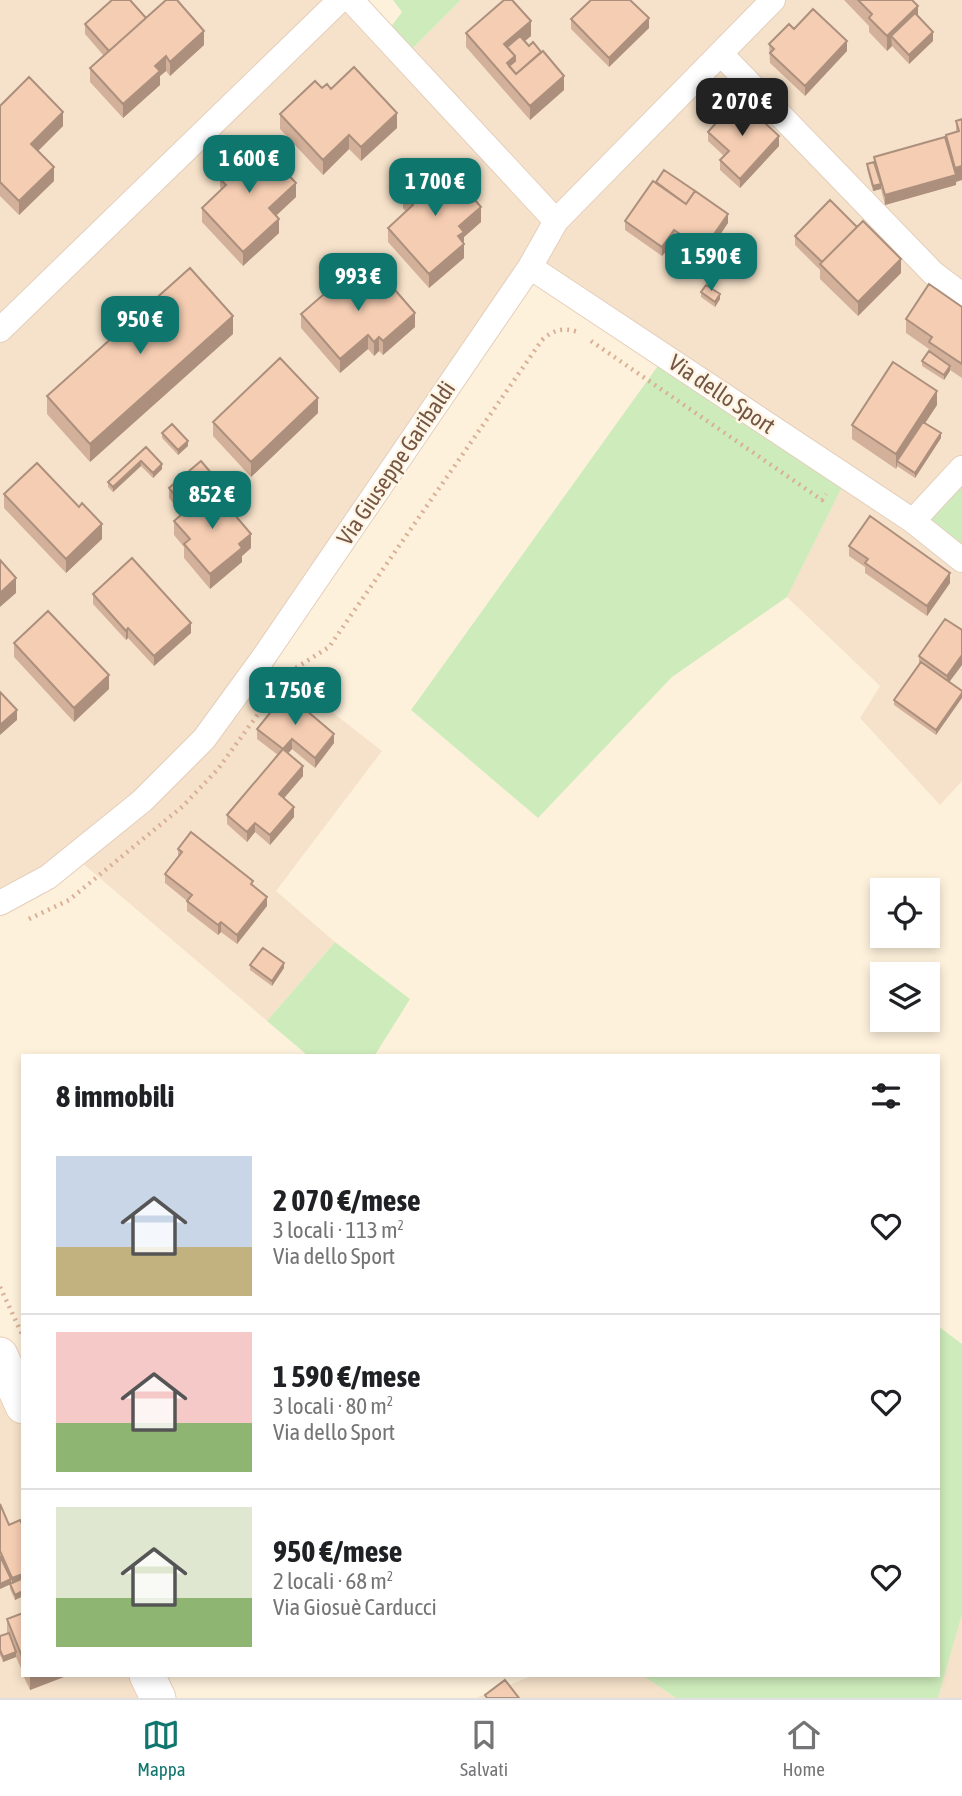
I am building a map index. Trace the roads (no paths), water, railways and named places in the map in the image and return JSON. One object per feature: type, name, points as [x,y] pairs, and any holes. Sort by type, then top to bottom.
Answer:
[{"type":"main road","points":[[0,1355],[21,1402]]},
{"type":"main road","points":[[148,1677],[158,1698]]},
{"type":"street","points":[[0,330],[340,0]]},
{"type":"street","points":[[351,0],[556,221]]},
{"type":"street","name":"Via Giuseppe Garibaldi","points":[[0,903],[48,877],[142,801],[204,739],[263,658],[530,267],[556,221],[773,0]]},
{"type":"street","points":[[721,54],[933,273],[962,295]]},
{"type":"street","name":"Via dello Sport","points":[[530,267],[913,521],[962,560]]},
{"type":"street","points":[[913,521],[962,468]]}]
